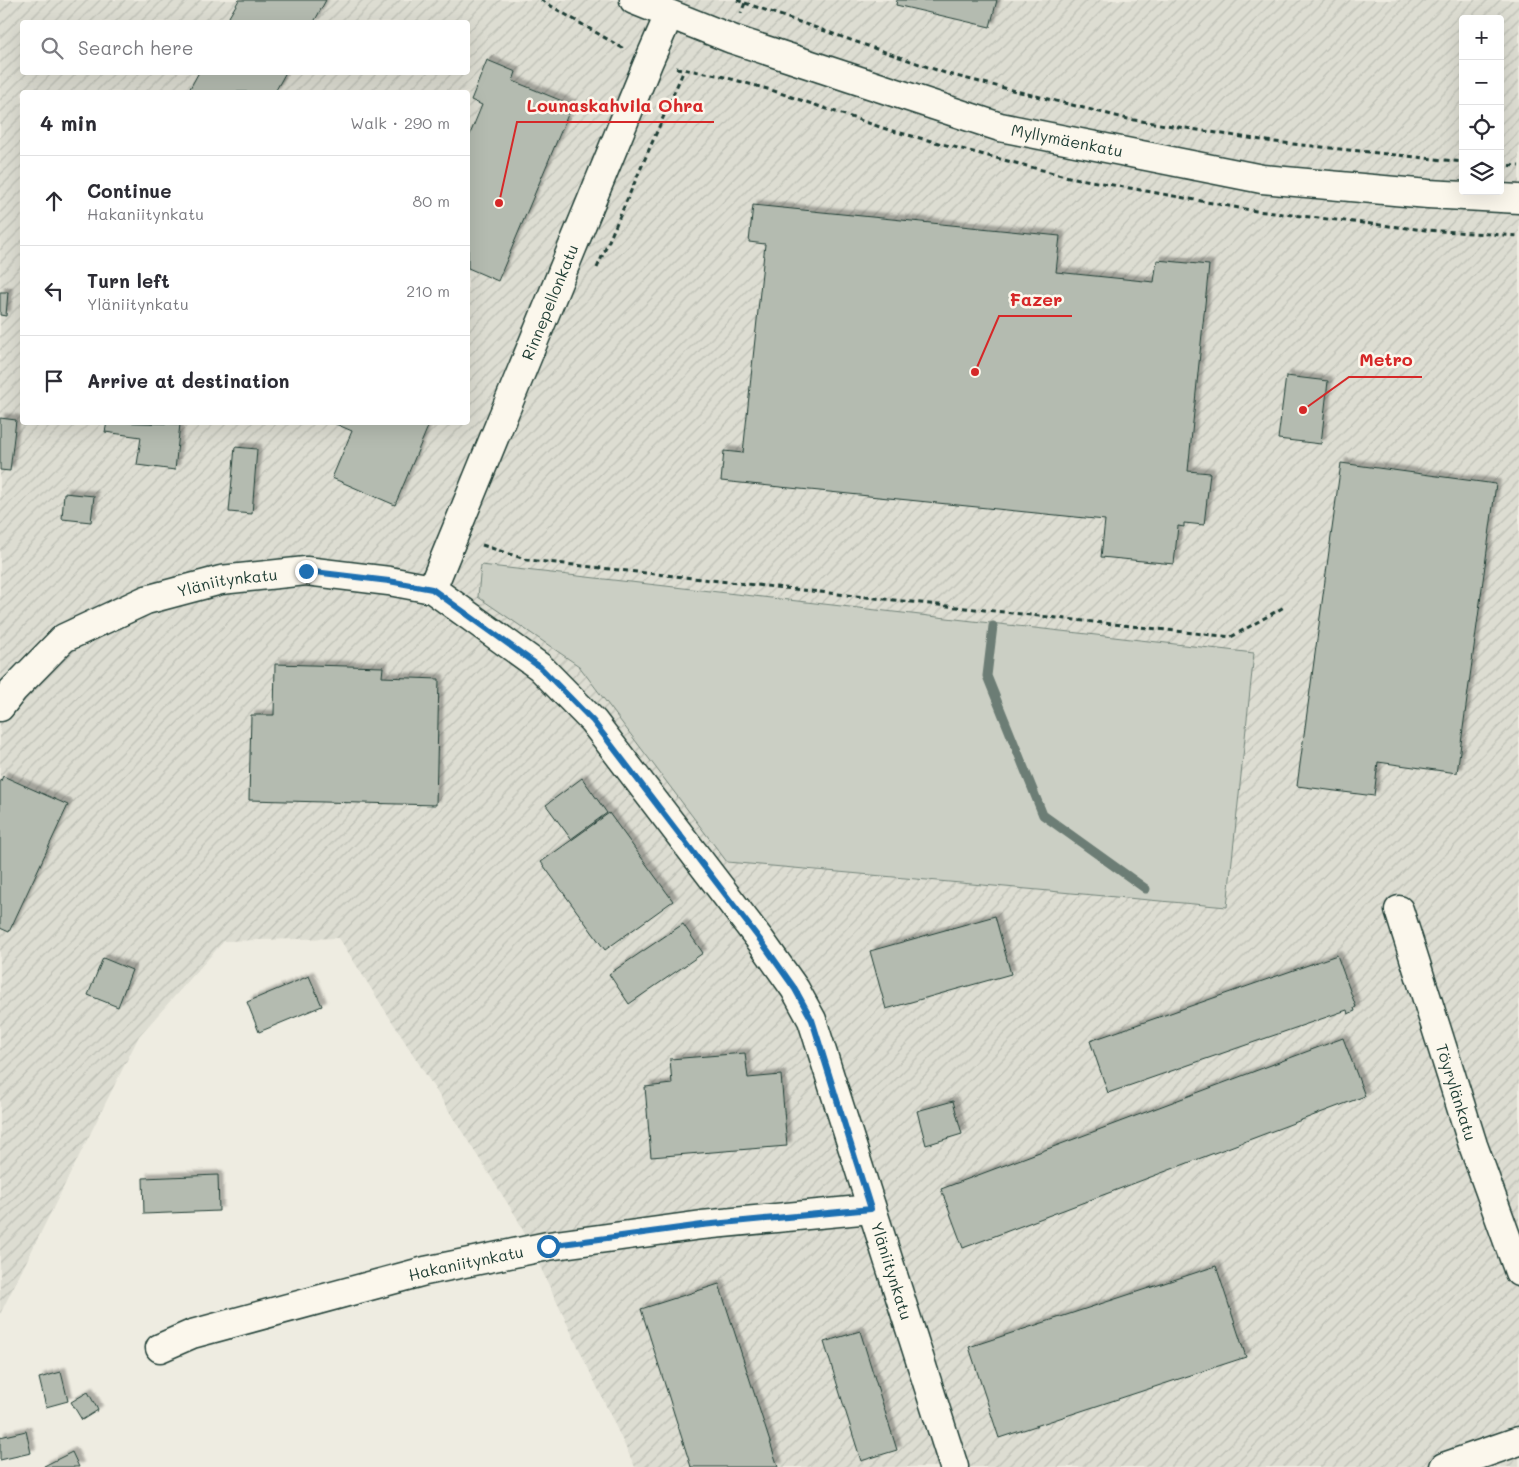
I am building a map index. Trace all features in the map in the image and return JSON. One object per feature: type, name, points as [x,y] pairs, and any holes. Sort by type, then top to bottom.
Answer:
[{"type":"street","name":"Myllymäenkatu","points":[[634,0],[732,39],[1000,127],[1262,179],[1428,194],[1519,199]]},
{"type":"street","name":"Rinnepellonkatu","points":[[432,589],[669,15]]},
{"type":"street","name":"Yläniitynkatu","points":[[0,707],[13,690],[64,638],[146,600],[221,580],[306,571],[389,581],[432,589],[540,667],[593,721],[761,941],[795,989],[812,1020],[954,1467]]},
{"type":"street","name":"Töyrylänkatu","points":[[1399,910],[1472,1145],[1519,1272]]},
{"type":"street","name":"Hakaniitynkatu","points":[[160,1348],[192,1334],[425,1271],[548,1246],[702,1225],[871,1209]]},
{"type":"street","points":[[1444,1467],[1519,1441]]},
{"type":"path","points":[[745,3],[948,74],[1128,119],[1274,142],[1459,162]]},
{"type":"path","points":[[1504,165],[1519,166]]},
{"type":"path","points":[[476,543],[528,560],[1231,637],[1284,606]]},
{"type":"shaded area","points":[[0,0],[1519,0],[1519,1467],[635,1467],[517,1218],[339,938],[224,941],[139,1036],[0,1314]]},
{"type":"shaded area","points":[[481,565],[1254,653],[1227,907],[727,862],[579,666],[478,597]]},
{"type":"building","points":[[239,0],[326,0],[315,20],[227,20]]},
{"type":"building","points":[[897,0],[997,0],[990,27],[896,5]]},
{"type":"building","points":[[487,60],[516,72],[513,81],[572,105],[498,281],[470,269],[470,134],[482,105],[471,100]]},
{"type":"building","points":[[197,75],[284,75],[276,90],[189,90]]},
{"type":"building","points":[[753,205],[1060,236],[1056,272],[1154,282],[1157,260],[1209,265],[1188,471],[1210,473],[1204,525],[1184,523],[1184,527],[1178,526],[1174,564],[1101,557],[1105,520],[721,481],[724,451],[743,453],[765,244],[749,242]]},
{"type":"building","points":[[0,292],[8,292],[6,316],[0,315]]},
{"type":"building","points":[[1286,376],[1328,381],[1321,444],[1278,439]]},
{"type":"building","points":[[0,418],[16,420],[10,471],[0,470]]},
{"type":"building","points":[[106,425],[180,425],[175,470],[137,465],[141,437],[105,432]]},
{"type":"building","points":[[338,425],[429,425],[395,505],[332,478],[352,431]]},
{"type":"building","points":[[235,447],[257,449],[252,514],[229,512]]},
{"type":"building","points":[[1341,463],[1496,484],[1457,773],[1378,762],[1374,796],[1297,786]]},
{"type":"building","points":[[64,493],[94,496],[91,522],[62,519]]},
{"type":"building","points":[[275,664],[383,667],[382,677],[439,679],[436,805],[249,800],[251,715],[274,715]]},
{"type":"building","points":[[3,776],[68,805],[9,932],[0,928],[0,783]]},
{"type":"building","points":[[582,778],[607,813],[571,839],[546,805]]},
{"type":"building","points":[[609,813],[673,901],[605,950],[541,862]]},
{"type":"building","points":[[995,916],[1011,974],[886,1009],[870,951]]},
{"type":"building","points":[[683,924],[703,953],[629,1004],[609,974]]},
{"type":"building","points":[[1337,955],[1356,1007],[1354,1008],[1355,1011],[1348,1014],[1347,1010],[1108,1093],[1090,1041]]},
{"type":"building","points":[[103,958],[132,970],[118,1007],[88,995]]},
{"type":"building","points":[[309,976],[322,1006],[259,1032],[247,1002]]},
{"type":"building","points":[[1343,1038],[1365,1096],[963,1248],[941,1189]]},
{"type":"building","points":[[745,1053],[748,1078],[781,1075],[787,1146],[651,1157],[645,1087],[672,1084],[670,1059]]},
{"type":"building","points":[[953,1101],[962,1134],[926,1145],[917,1111]]},
{"type":"building","points":[[218,1175],[219,1211],[144,1214],[143,1178]]},
{"type":"building","points":[[1216,1266],[1246,1357],[999,1438],[969,1347]]},
{"type":"building","points":[[719,1284],[778,1467],[691,1467],[641,1309]]},
{"type":"building","points":[[860,1331],[897,1450],[861,1461],[824,1342]]},
{"type":"building","points":[[61,1372],[68,1401],[46,1407],[39,1378]]},
{"type":"building","points":[[88,1392],[98,1410],[82,1420],[71,1402]]},
{"type":"building","points":[[26,1431],[31,1453],[0,1460],[0,1437]]},
{"type":"building","points":[[72,1452],[79,1467],[44,1467],[44,1466]]},
{"type":"waterway","points":[[993,626],[987,676],[1043,815],[1146,889]]},
{"type":"place","name":"Lounaskahvila Ohra","points":[[499,203]]},
{"type":"place","name":"Fazer","points":[[975,372]]},
{"type":"place","name":"Metro","points":[[1303,410]]},
{"type":"route","points":[[306,571],[389,581],[432,589],[479,621],[540,667],[593,721],[761,941],[795,989],[812,1020],[871,1209],[702,1225],[548,1246]]}]
